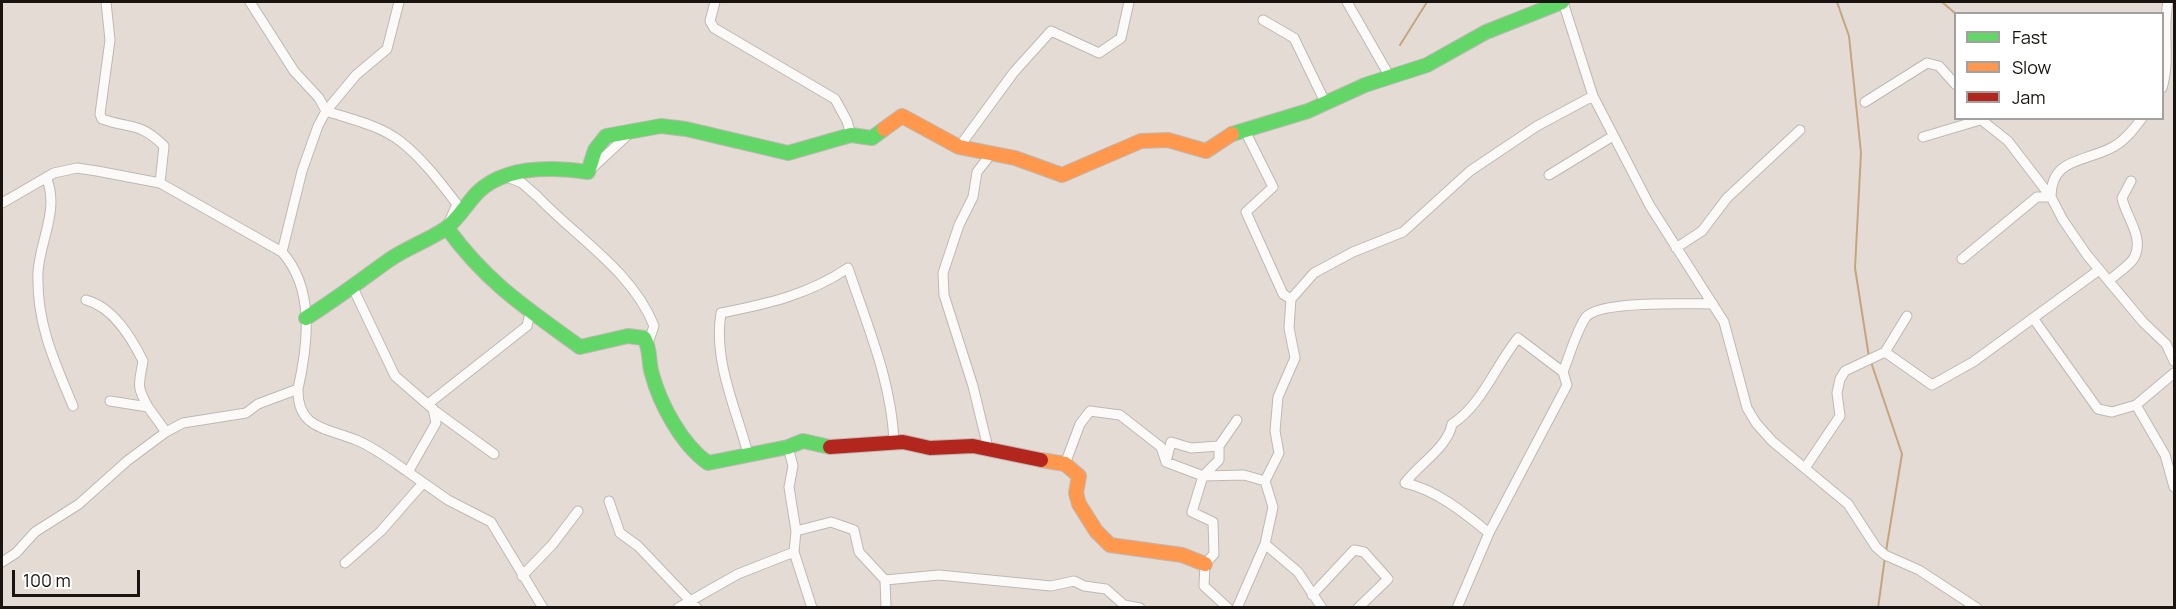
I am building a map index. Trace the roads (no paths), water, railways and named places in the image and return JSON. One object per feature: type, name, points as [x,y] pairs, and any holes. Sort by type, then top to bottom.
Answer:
[{"type":"street","points":[[106,2],[110,40],[100,114],[102,119],[129,124],[149,131],[164,146],[160,183]]},
{"type":"street","points":[[250,2],[294,71],[319,98],[326,111],[366,124],[391,136],[417,158],[456,204],[447,228]]},
{"type":"street","points":[[282,252],[302,171],[326,111],[356,75],[387,49],[399,2]]},
{"type":"street","points":[[715,2],[710,21],[714,28],[835,99],[847,121],[851,135]]},
{"type":"street","points":[[959,147],[1014,72],[1051,31],[1099,53],[1121,38],[1129,2]]},
{"type":"street","points":[[1347,2],[1390,77]]},
{"type":"street","points":[[306,318],[353,288],[390,259],[447,228],[480,190],[506,177],[531,170],[559,168],[588,172],[595,150],[606,136],[661,126],[686,129],[788,153],[851,135],[872,138],[902,116],[959,147],[1015,158],[1062,175],[1141,141],[1168,140],[1206,151],[1224,136],[1326,104],[1365,85],[1427,65],[1486,32],[1562,2],[1593,96],[1650,206],[1713,304],[1728,333],[1747,408],[1772,441],[1853,509],[1876,547],[1885,555],[1919,570],[1977,608]]},
{"type":"street","points":[[2168,2],[2164,19],[2170,74]]},
{"type":"street","points":[[1263,20],[1294,38],[1326,104]]},
{"type":"street","points":[[2168,62],[2175,46]]},
{"type":"street","points":[[1866,102],[1927,63],[1940,66],[1954,84]]},
{"type":"street","points":[[1237,608],[1265,544],[1273,507],[1265,481],[1279,453],[1275,431],[1278,397],[1295,358],[1289,328],[1291,299],[1314,273],[1353,252],[1404,232],[1470,171],[1538,126],[1593,96]]},
{"type":"street","points":[[1923,137],[1976,120]]},
{"type":"street","points":[[1980,120],[2008,141],[2051,197],[2062,220],[2099,270],[2143,322],[2166,344],[2175,361]]},
{"type":"street","points":[[2051,197],[2053,178],[2059,171],[2077,161],[2112,148],[2140,120]]},
{"type":"street","points":[[1676,248],[1702,231],[1727,198],[1800,130]]},
{"type":"street","points":[[1245,131],[1272,187],[1246,212],[1283,294],[1291,299]]},
{"type":"street","points":[[1549,175],[1614,136]]},
{"type":"street","points":[[988,448],[973,386],[944,295],[943,273],[959,225],[973,196],[977,172],[991,153]]},
{"type":"street","points":[[2,203],[46,177],[77,168],[160,183],[282,252],[293,264],[305,301],[306,354],[298,389],[298,403],[309,422],[357,440],[448,500],[491,522],[543,608]]},
{"type":"street","points":[[46,177],[53,192],[38,273],[43,330],[48,348],[73,406]]},
{"type":"street","points":[[506,177],[522,183],[633,288],[647,308],[654,326],[648,343],[649,361],[655,384],[695,454],[708,463],[788,447],[803,441],[832,447],[894,443],[930,448],[973,446],[988,448],[1022,457],[1065,464],[1079,476],[1077,499],[1106,542],[1182,555],[1205,564]]},
{"type":"street","points":[[2109,281],[2133,259],[2137,245],[2135,229],[2122,198],[2131,181]]},
{"type":"street","points":[[1962,259],[2037,197],[2051,197]]},
{"type":"street","points":[[447,228],[469,258],[502,291],[580,347],[628,336],[640,336],[648,343]]},
{"type":"street","points":[[748,454],[738,416],[728,392],[718,333],[721,313],[770,304],[806,292],[824,285],[848,268],[871,329],[890,405],[894,443]]},
{"type":"street","points":[[1885,352],[1932,385],[1973,362],[2099,270]]},
{"type":"street","points":[[353,288],[395,376],[441,417],[494,454]]},
{"type":"street","points":[[86,300],[108,310],[138,350],[143,361],[138,380],[139,391],[166,432]]},
{"type":"street","points":[[1563,372],[1586,317],[1598,309],[1660,303],[1713,304]]},
{"type":"street","points":[[431,407],[527,326],[530,313]]},
{"type":"street","points":[[1805,468],[1840,416],[1837,393],[1840,379],[1845,372],[1885,352],[1907,316]]},
{"type":"street","points":[[2033,318],[2098,409],[2112,412],[2136,405],[2175,373]]},
{"type":"street","points":[[1457,608],[1489,533],[1567,386],[1563,372],[1518,338],[1500,360],[1469,412],[1452,424],[1449,436],[1415,469],[1405,483],[1442,500],[1469,516],[1489,533]]},
{"type":"street","points":[[2,562],[15,553],[35,532],[79,504],[127,461],[166,432],[183,423],[246,413],[258,404],[298,389]]},
{"type":"street","points":[[110,401],[148,407]]},
{"type":"street","points":[[2136,405],[2165,455],[2175,487]]},
{"type":"street","points":[[408,472],[436,423],[431,407]]},
{"type":"street","points":[[1065,464],[1080,424],[1090,411],[1120,415],[1161,447],[1166,462]]},
{"type":"street","points":[[1227,607],[1204,586],[1205,564],[1214,554],[1213,522],[1192,512],[1203,476],[1220,460],[1219,446],[1237,420]]},
{"type":"street","points":[[1166,462],[1171,442],[1191,448],[1219,446]]},
{"type":"street","points":[[788,447],[793,466],[789,487],[795,531],[794,552],[812,608]]},
{"type":"street","points":[[1166,462],[1203,476],[1244,475],[1265,481]]},
{"type":"street","points":[[345,563],[381,531],[423,483]]},
{"type":"street","points":[[609,501],[621,533],[638,546],[694,604]]},
{"type":"street","points":[[522,576],[552,545],[578,511]]},
{"type":"street","points":[[795,531],[831,522],[854,530],[859,552],[885,579],[886,608]]},
{"type":"street","points":[[1265,544],[1298,572],[1322,608]]},
{"type":"street","points":[[1312,595],[1354,550],[1364,552],[1388,579],[1358,608]]},
{"type":"street","points":[[678,608],[694,604],[738,574],[794,552]]},
{"type":"street","points":[[885,579],[939,575],[1051,585],[1074,581],[1084,586],[1106,590],[1124,604],[1140,608]]},
{"type":"waterway","points":[[1400,45],[1427,2]]},
{"type":"waterway","points":[[1837,2],[1849,36],[1861,153],[1855,268],[1869,357]]},
{"type":"waterway","points":[[1942,2],[1954,12]]},
{"type":"waterway","points":[[1871,362],[1902,454],[1886,551]]},
{"type":"waterway","points":[[1878,608],[1885,557]]}]
